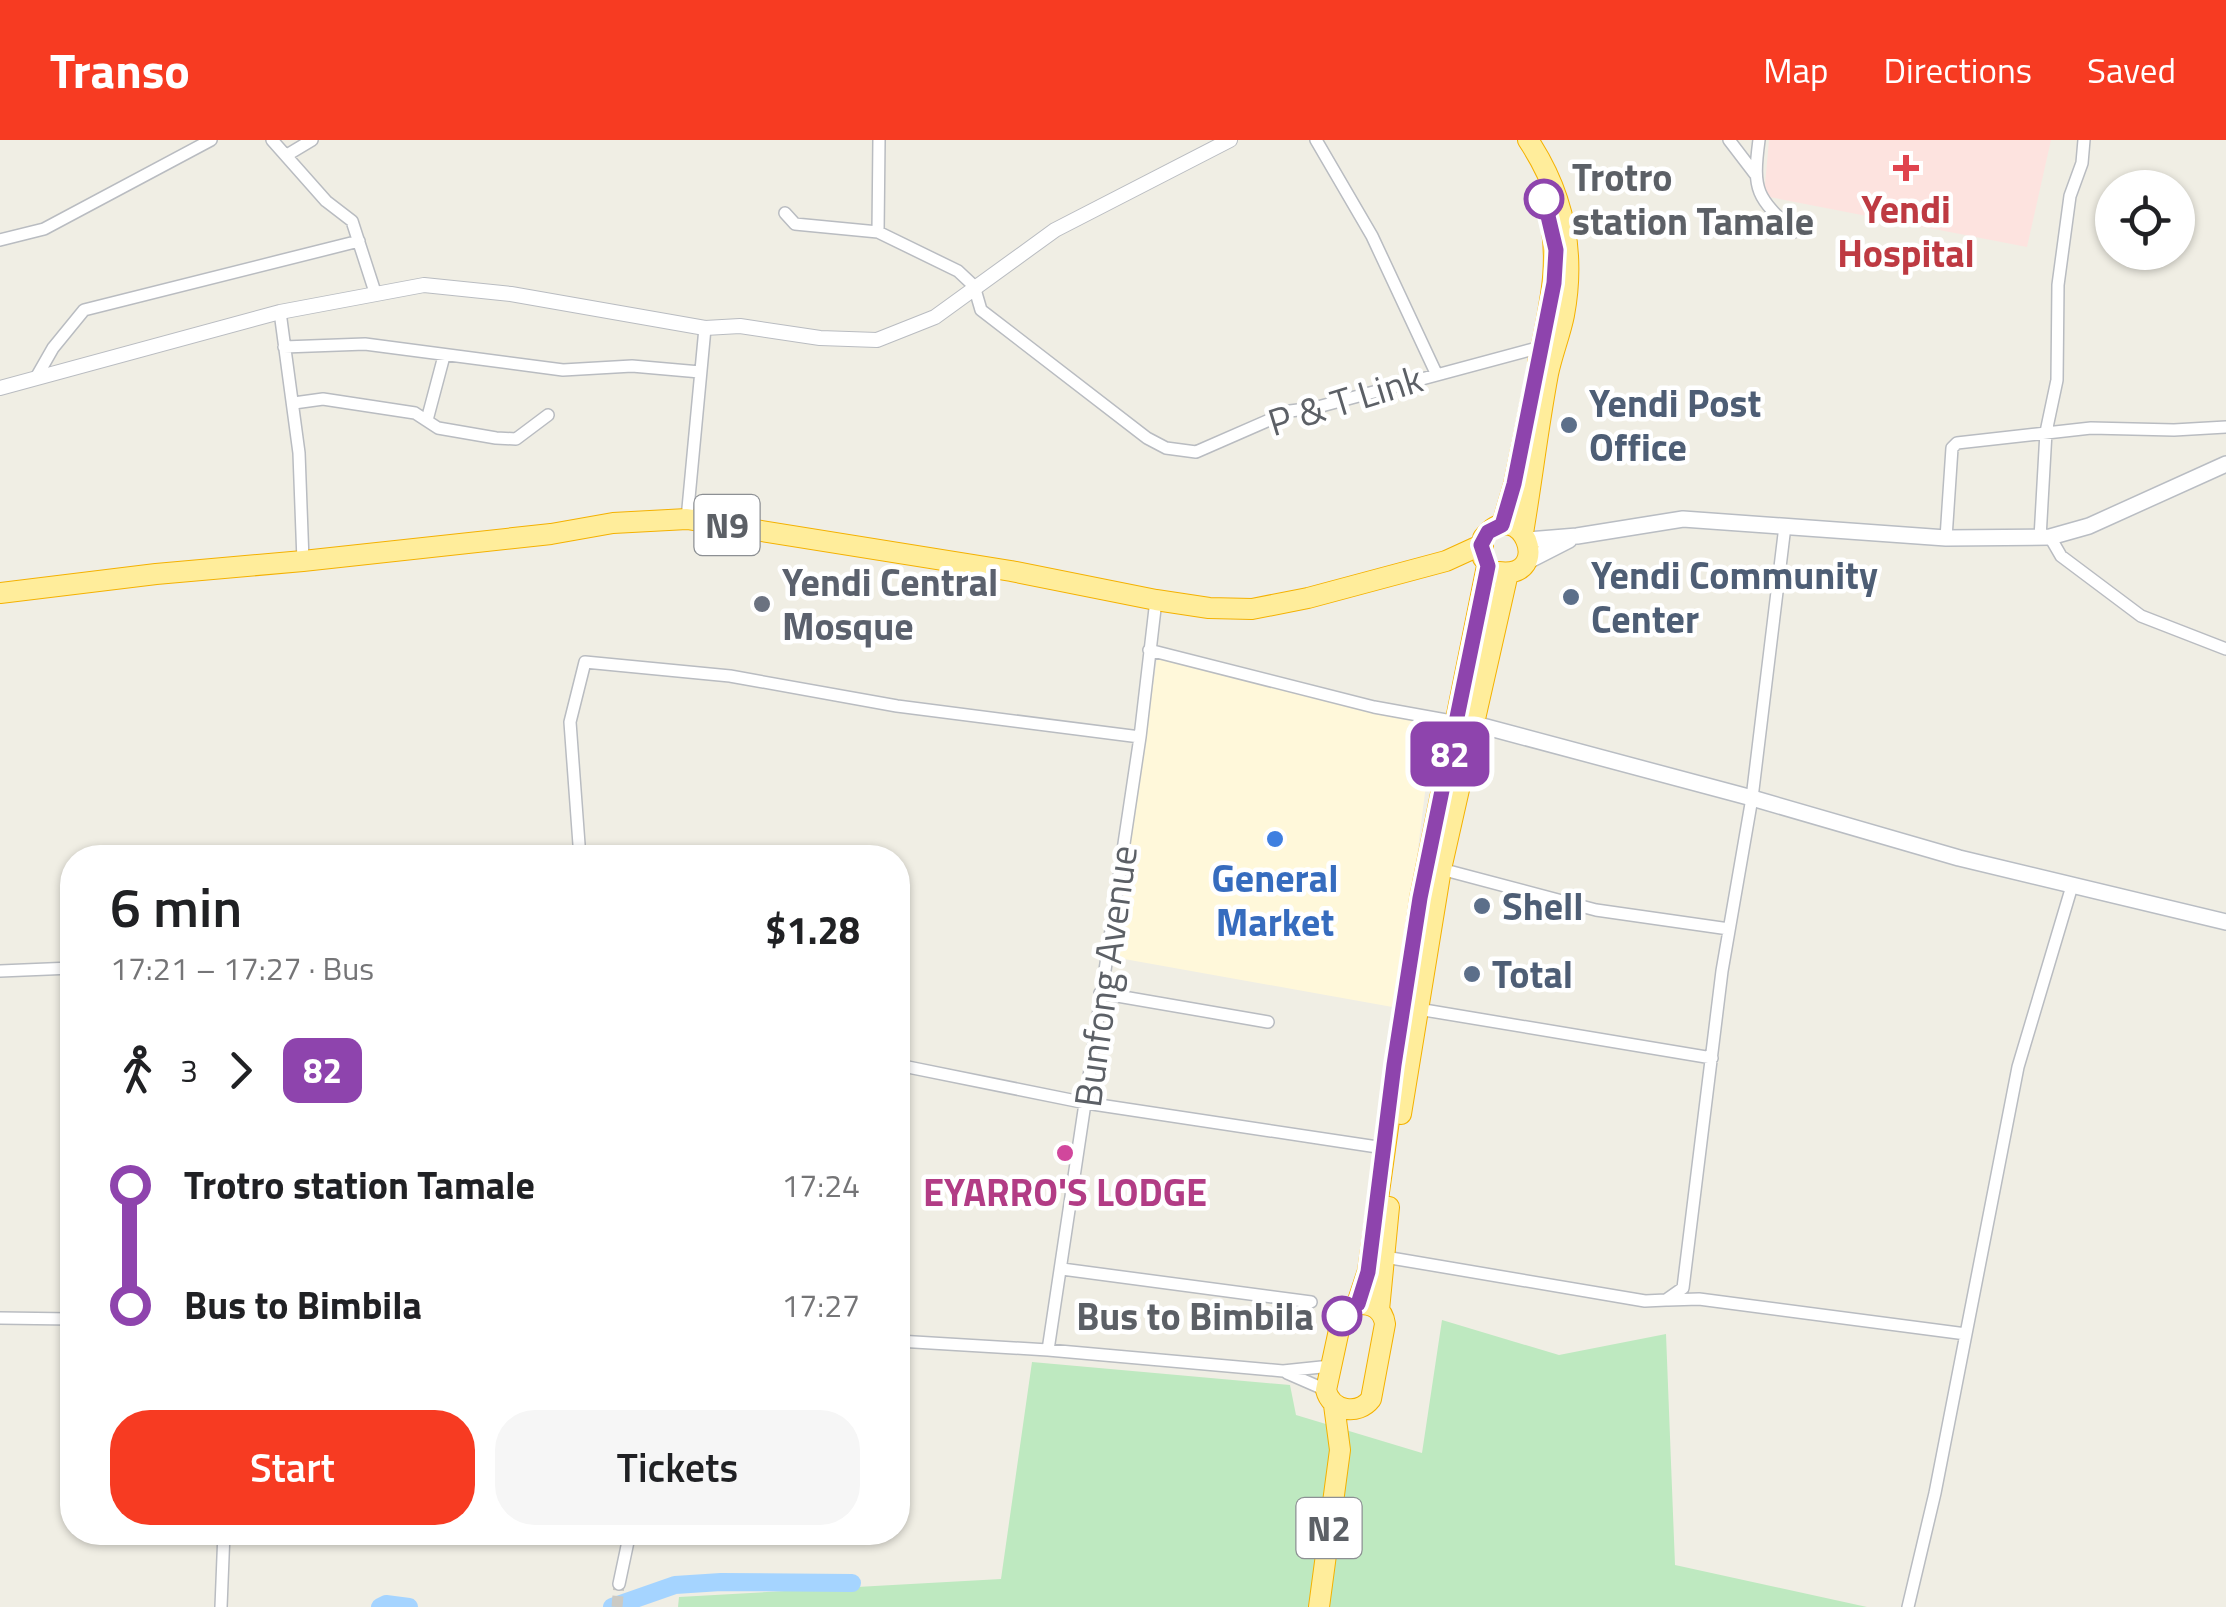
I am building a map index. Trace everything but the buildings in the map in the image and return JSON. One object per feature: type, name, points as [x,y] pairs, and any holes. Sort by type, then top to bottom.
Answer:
[{"type":"highway","points":[[1379,1310],[1358,1304],[1342,1316],[1330,1398],[1350,1410],[1361,1408],[1371,1399],[1385,1324],[1379,1310],[1390,1192],[1441,869],[1497,561],[1488,532],[1502,525],[1514,484],[1554,283],[1556,250],[1552,223],[1534,172],[1514,140]]},
{"type":"highway","points":[[1497,561],[1526,536],[1548,372],[1564,316],[1570,272],[1568,228],[1560,202],[1528,140]]},
{"type":"highway","name":"N9","points":[[0,593],[552,534],[612,523],[686,519],[1012,571],[1209,608],[1252,608],[1308,598],[1446,561],[1497,561]]},
{"type":"highway","points":[[1502,525],[1526,536]]},
{"type":"highway","points":[[1358,1304],[1368,1272],[1420,898],[1466,723]]},
{"type":"highway","name":"N2","points":[[1319,1607],[1340,1450],[1330,1398]]},
{"type":"highway","name":"N2","points":[[1340,1450],[1361,1408]]},
{"type":"main road","points":[[1497,561],[1577,536],[1682,519],[1946,538],[2045,538],[2089,526],[2226,464]]},
{"type":"main road","points":[[1526,536],[1577,536]]},
{"type":"main road","points":[[1466,723],[1752,798],[1960,858],[2226,922]]},
{"type":"street","points":[[0,240],[44,229],[211,140]]},
{"type":"street","points":[[272,140],[326,201],[352,221],[375,292]]},
{"type":"street","points":[[287,155],[312,140]]},
{"type":"street","points":[[878,232],[880,140]]},
{"type":"street","points":[[0,388],[280,312],[424,285],[512,294],[705,328],[740,326],[820,338],[877,340],[935,317],[1054,230],[1230,140]]},
{"type":"street","points":[[1316,140],[1372,236],[1436,373]]},
{"type":"street","points":[[1728,140],[1754,174],[1763,202],[1794,232]]},
{"type":"street","points":[[1754,174],[1759,140]]},
{"type":"street","points":[[2084,140],[2082,162],[2070,196],[2058,284],[2056,380],[2046,432],[2045,538],[2061,556],[2142,616],[2226,649]]},
{"type":"street","points":[[785,213],[795,224],[878,232],[958,270],[974,286]]},
{"type":"street","points":[[37,376],[53,348],[84,310],[359,241]]},
{"type":"street","name":"P & T Link","points":[[974,286],[982,310],[1147,438],[1166,448],[1196,452],[1290,410],[1314,408],[1542,346]]},
{"type":"street","points":[[280,312],[294,403],[303,561]]},
{"type":"street","points":[[686,519],[705,328]]},
{"type":"street","points":[[284,346],[365,344],[564,370],[632,366],[700,372]]},
{"type":"street","points":[[427,420],[444,356]]},
{"type":"street","points":[[294,403],[323,399],[415,413],[438,428],[516,439],[548,415]]},
{"type":"street","points":[[1946,538],[1952,448],[1957,443],[2091,428],[2174,430],[2226,426]]},
{"type":"street","points":[[1666,1300],[1683,1288],[1729,929],[1752,798],[1785,526]]},
{"type":"street","name":"Bunfong Avenue","points":[[1048,1350],[1140,737],[1156,600]]},
{"type":"street","points":[[1150,650],[1374,707],[1466,723]]},
{"type":"street","points":[[579,845],[570,722],[584,662],[730,676],[897,706],[1140,737]]},
{"type":"street","points":[[1441,869],[1596,910],[1729,929]]},
{"type":"street","points":[[1908,1607],[2018,1067],[2072,886]]},
{"type":"street","points":[[0,971],[60,968]]},
{"type":"street","points":[[1100,992],[1268,1022]]},
{"type":"street","points":[[1418,1010],[1712,1058]]},
{"type":"street","points":[[910,1067],[1086,1103],[1384,1148]]},
{"type":"street","points":[[1385,1257],[1645,1300],[1699,1299],[1966,1334]]},
{"type":"street","points":[[1062,1269],[1311,1302]]},
{"type":"street","points":[[0,1318],[60,1319]]},
{"type":"street","points":[[910,1342],[1283,1371],[1332,1366]]},
{"type":"street","points":[[1283,1371],[1330,1398]]},
{"type":"street","points":[[221,1607],[223,1545]]},
{"type":"street","points":[[619,1584],[627,1545]]},
{"type":"shaded area","name":"Yendi Hospital","points":[[1769,140],[2051,140],[2027,247],[1764,196]]},
{"type":"shaded area","name":"General Market","points":[[1158,652],[1434,721],[1398,1008],[1113,957]]},
{"type":"green space","points":[[1442,1320],[1559,1355],[1666,1334],[1675,1565],[1867,1607],[678,1607],[679,1597],[1001,1579],[1032,1362],[1290,1385],[1296,1415],[1422,1453]]},
{"type":"waterway","points":[[612,1607],[675,1585],[852,1583]]},
{"type":"waterway","points":[[380,1607],[409,1607]]},
{"type":"tunnel","points":[[617,1607],[619,1584]]},
{"type":"bus line","name":"82","points":[[1342,1316],[1358,1304],[1368,1272],[1420,898],[1488,566],[1481,545],[1488,532],[1502,525],[1514,484],[1554,283],[1556,250],[1544,199]]},
{"type":"place","name":"Yendi Hospital","points":[[1906,168]]},
{"type":"place","name":"Trotro station Tamale","points":[[1544,199]]},
{"type":"place","name":"Yendi Post Office","points":[[1569,425]]},
{"type":"place","name":"Yendi Community Center","points":[[1571,597]]},
{"type":"place","name":"Yendi Central Mosque","points":[[762,604]]},
{"type":"place","name":"General Market","points":[[1275,839]]},
{"type":"place","name":"Shell","points":[[1482,906]]},
{"type":"place","name":"Total","points":[[1472,974]]},
{"type":"place","name":"EYARRO'S LODGE","points":[[1065,1153]]},
{"type":"place","name":"Bus to Bimbila","points":[[1342,1316]]}]
